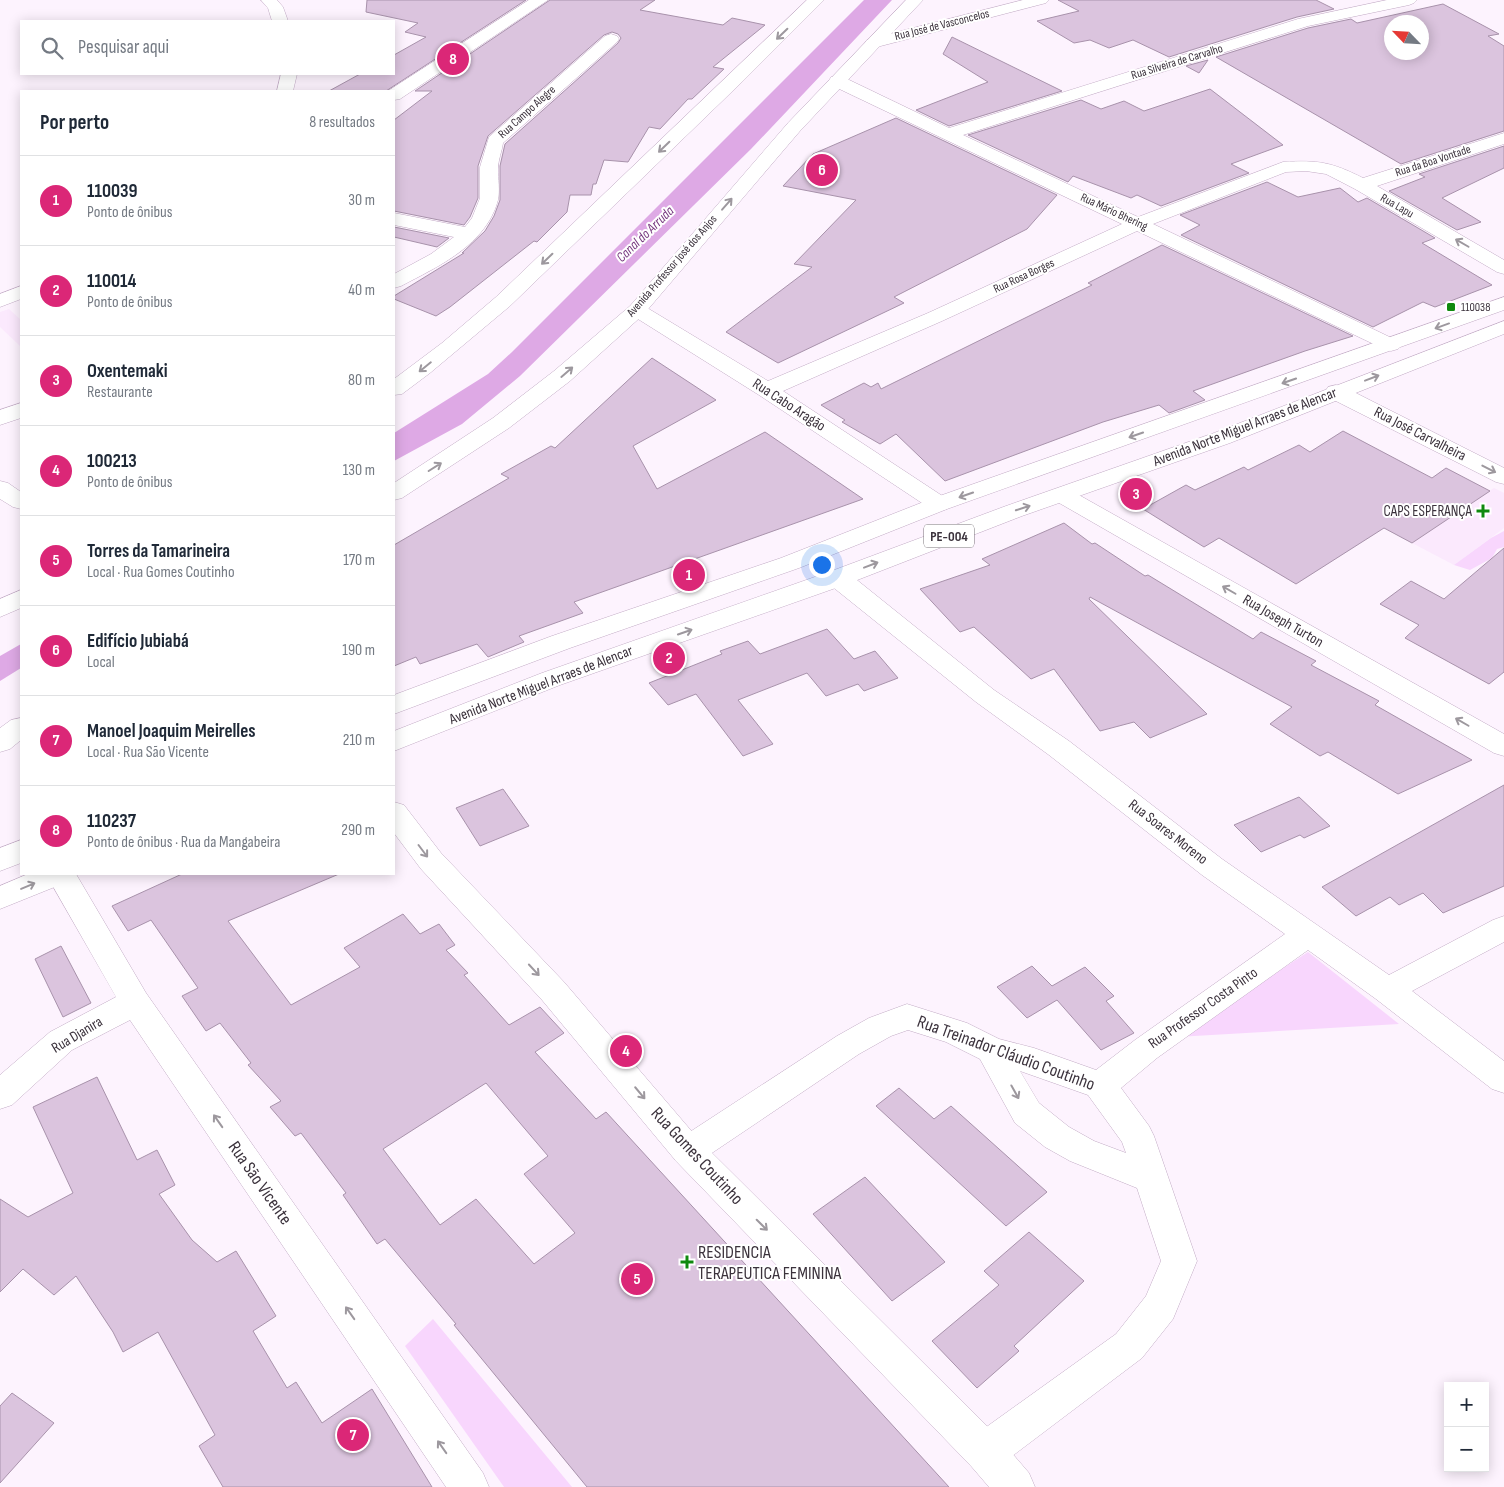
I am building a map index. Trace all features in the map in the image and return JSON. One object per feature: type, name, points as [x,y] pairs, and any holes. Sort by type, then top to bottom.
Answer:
[{"type":"street","points":[[269,0],[275,7],[280,20]]},
{"type":"street","points":[[395,94],[540,0]]},
{"type":"street","points":[[395,388],[422,370],[502,302],[735,80],[816,0]]},
{"type":"street","name":"Avenida Professor José dos Anjos","points":[[395,492],[501,423],[562,376],[637,310],[768,156],[914,0]]},
{"type":"street","name":"Rua José de Vasconcelos","points":[[873,43],[1041,0]]},
{"type":"street","name":"Rua Silveira de Carvalho","points":[[947,134],[1304,22],[1409,0]]},
{"type":"street","name":"Rua Campo Alegre","points":[[395,281],[438,258],[470,234],[481,219],[489,198],[489,167],[495,140],[611,38]]},
{"type":"street","points":[[285,90],[289,75]]},
{"type":"street","name":"Rua Mário Bhering","points":[[837,81],[1391,345]]},
{"type":"street","name":"Rua da Boa Vontade","points":[[1362,185],[1504,138]]},
{"type":"street","name":"Rua Lapu","points":[[1283,167],[1306,166],[1330,170],[1362,185],[1504,268]]},
{"type":"street","name":"Rua Rosa Borges","points":[[767,390],[935,317],[1137,224],[1283,167]]},
{"type":"street","points":[[395,219],[470,234]]},
{"type":"street","points":[[0,301],[20,292]]},
{"type":"street","name":"Avenida Norte Miguel Arraes de Alencar","points":[[395,706],[561,642],[790,563],[939,504],[1391,345],[1504,303]]},
{"type":"street","name":"Rua Cabo Aragão","points":[[637,310],[767,390],[939,504]]},
{"type":"street","name":"Avenida Norte Miguel Arraes de Alencar","points":[[395,742],[551,679],[838,578],[1014,511],[1222,438],[1504,327]]},
{"type":"street","name":"Rua José Carvalheira","points":[[1336,392],[1504,477]]},
{"type":"street","points":[[0,418],[20,410]]},
{"type":"street","points":[[0,488],[20,501]]},
{"type":"street","name":"Rua Joseph Turton","points":[[1062,495],[1504,746]]},
{"type":"street","name":"Rua Soares Moreno","points":[[838,578],[985,696],[1059,748],[1212,867],[1387,990],[1504,1079]]},
{"type":"street","points":[[0,609],[20,599]]},
{"type":"street","points":[[0,742],[20,728]]},
{"type":"street","name":"Rua Gomes Coutinho","points":[[395,813],[431,862],[553,991],[688,1151],[985,1452],[1015,1487]]},
{"type":"street","points":[[0,860],[20,852]]},
{"type":"street","points":[[0,898],[55,875]]},
{"type":"street","name":"Rua São Vicente","points":[[63,875],[135,1002],[469,1487]]},
{"type":"street","points":[[1387,990],[1504,928]]},
{"type":"street","name":"Rua Professor Costa Pinto","points":[[1100,1085],[1146,1049],[1308,934]]},
{"type":"street","name":"Rua Djanira","points":[[0,1095],[61,1041],[135,1002]]},
{"type":"street","name":"Rua Treinador Cláudio Coutinho","points":[[688,1151],[856,1040],[880,1027],[906,1017],[956,1032],[991,1050],[1034,1061],[1100,1085],[1137,1136],[1179,1262],[1160,1307],[1129,1346],[985,1452]]},
{"type":"street","points":[[991,1050],[1027,1113],[1056,1137],[1082,1151],[1152,1178]]},
{"type":"shaded area","points":[[9,309],[20,319],[20,346],[0,327],[0,312]]},
{"type":"shaded area","name":"CAPS ESPERANÇA","points":[[1494,488],[1504,493],[1504,528],[1454,565],[1412,543]]},
{"type":"shaded area","points":[[1504,531],[1504,547],[1497,549],[1492,558],[1470,570],[1454,565],[1491,538]]},
{"type":"shaded area","points":[[1308,952],[1399,1024],[1177,1037]]},
{"type":"shaded area","points":[[433,1319],[572,1487],[504,1487],[405,1346]]},
{"type":"water","name":"Canal do Arruda","points":[[864,0],[892,0],[751,149],[520,376],[462,424],[395,460],[395,432],[488,374]]},
{"type":"water","points":[[20,645],[20,669],[0,681],[0,656]]},
{"type":"building","points":[[367,0],[526,0],[388,90],[331,90],[358,75],[395,75],[395,54],[426,37],[405,32],[418,23],[366,12]]},
{"type":"building","points":[[550,0],[655,0],[640,10],[723,25],[732,18],[765,25],[713,67],[724,69],[692,99],[688,99],[660,129],[649,127],[628,162],[604,160],[596,184],[593,184],[591,195],[570,195],[567,212],[537,242],[534,241],[436,316],[395,299],[395,295],[464,253],[462,253],[485,231],[494,216],[500,200],[500,166],[505,144],[618,43],[621,38],[618,34],[612,32],[604,35],[488,136],[478,166],[478,198],[470,217],[464,225],[395,211],[395,119],[432,91],[415,91]]},
{"type":"building","points":[[1058,0],[1316,0],[1334,9],[1297,17],[1169,57],[1133,40],[1109,48],[1090,40],[1074,43],[1037,21],[1079,11]]},
{"type":"building","points":[[1443,4],[1499,34],[1488,36],[1504,46],[1504,131],[1401,164],[1216,57],[1308,28],[1351,19],[1357,23],[1384,17],[1384,60],[1429,60],[1429,15],[1393,15]]},
{"type":"building","points":[[952,37],[1062,91],[949,126],[916,110],[988,82],[943,54]]},
{"type":"building","points":[[1208,60],[1199,73],[1186,66]]},
{"type":"building","points":[[1210,89],[1283,145],[1231,164],[1249,173],[1161,206],[1137,195],[1131,198],[1073,176],[1068,182],[968,135],[1081,100],[1101,109],[1124,101],[1144,111]]},
{"type":"building","points":[[896,118],[1057,195],[1027,229],[894,297],[904,303],[778,363],[726,332],[812,267],[794,264],[856,200],[783,186],[813,154]]},
{"type":"building","points":[[1504,146],[1504,168],[1442,198],[1481,222],[1457,230],[1389,191],[1425,177],[1419,174]]},
{"type":"building","points":[[1267,182],[1298,197],[1340,188],[1358,202],[1367,198],[1435,238],[1422,243],[1492,285],[1435,307],[1423,302],[1373,327],[1181,235],[1200,225],[1180,215]]},
{"type":"building","points":[[395,227],[449,238],[437,247],[395,237]]},
{"type":"building","points":[[1162,245],[1353,336],[1193,391],[1205,400],[1169,413],[1159,405],[1103,422],[945,481],[896,434],[880,444],[842,422],[845,420],[821,405],[864,383],[871,387],[878,383],[881,389],[1092,285],[1088,283]]},
{"type":"building","points":[[652,358],[716,400],[633,446],[657,489],[765,432],[863,499],[574,602],[583,613],[519,636],[524,642],[488,657],[477,644],[420,664],[416,657],[395,666],[395,544],[509,478],[501,474],[551,446],[555,448]]},
{"type":"building","points":[[1343,431],[1432,478],[1446,468],[1490,491],[1412,543],[1384,528],[1296,584],[1219,538],[1204,547],[1143,509],[1186,485],[1195,490],[1244,467],[1248,470],[1299,445],[1310,452]]},
{"type":"building","points":[[1064,523],[1092,544],[1095,543],[1145,576],[1148,575],[1253,639],[1261,632],[1316,661],[1311,665],[1379,701],[1375,705],[1472,760],[1398,794],[1328,752],[1320,756],[1270,724],[1292,707],[1090,597],[1089,599],[1207,714],[1150,738],[1134,722],[1100,731],[1054,669],[1031,679],[974,627],[960,632],[920,589],[990,565],[982,559]]},
{"type":"building","points":[[1504,548],[1504,672],[1489,684],[1405,638],[1419,625],[1380,604],[1411,581],[1444,599]]},
{"type":"building","points":[[827,629],[854,659],[875,651],[898,678],[864,691],[858,684],[826,696],[807,673],[738,700],[773,744],[743,756],[696,694],[668,705],[649,683],[722,654],[720,651],[748,641],[760,654]]},
{"type":"building","points":[[1504,785],[1504,886],[1443,913],[1423,893],[1399,905],[1390,897],[1356,916],[1322,887]]},
{"type":"building","points":[[503,789],[529,826],[480,846],[456,808]]},
{"type":"building","points":[[1299,797],[1330,826],[1304,838],[1300,835],[1261,852],[1234,825]]},
{"type":"building","points":[[180,875],[337,875],[228,921],[291,1005],[360,967],[344,948],[403,914],[420,934],[439,924],[455,945],[446,950],[468,973],[464,975],[509,1025],[540,1007],[564,1033],[535,1052],[596,1119],[606,1112],[949,1487],[587,1487],[385,1239],[377,1244],[343,1195],[346,1193],[301,1133],[295,1136],[270,1107],[281,1101],[248,1065],[251,1063],[220,1023],[206,1031],[182,996],[198,988],[151,920],[128,931],[112,906]],"holes":[[[486,1083],[548,1156],[524,1174],[575,1233],[534,1264],[476,1199],[440,1225],[383,1149]]]},
{"type":"building","points":[[61,946],[91,1003],[63,1017],[35,959]]},
{"type":"building","points":[[1032,966],[1052,986],[1085,967],[1114,996],[1106,1001],[1134,1033],[1101,1050],[1057,1000],[1027,1018],[997,987]]},
{"type":"building","points":[[97,1077],[137,1160],[157,1150],[175,1185],[159,1194],[192,1240],[217,1262],[236,1251],[276,1316],[253,1331],[287,1388],[296,1382],[322,1423],[372,1389],[432,1487],[223,1487],[199,1446],[215,1435],[158,1332],[123,1352],[113,1332],[76,1276],[54,1295],[23,1269],[0,1292],[0,1199],[28,1217],[73,1193],[33,1107]]},
{"type":"building","points":[[899,1088],[934,1119],[951,1106],[1047,1192],[1006,1226],[876,1106]]},
{"type":"building","points":[[865,1177],[945,1262],[892,1301],[813,1214]]},
{"type":"building","points":[[1029,1232],[1084,1281],[1014,1346],[1019,1351],[977,1388],[932,1341],[999,1285],[984,1271]]},
{"type":"building","points":[[12,1393],[54,1423],[0,1483],[0,1406]]},
{"type":"place","name":"110237","points":[[453,59]]},
{"type":"place","name":"Edifício Jubiabá","points":[[822,170]]},
{"type":"place","name":"110038","points":[[1451,307]]},
{"type":"place","name":"Oxentemaki","points":[[1136,494]]},
{"type":"place","name":"CAPS ESPERANÇA","points":[[1483,511]]},
{"type":"place","name":"110039","points":[[689,575]]},
{"type":"place","name":"110014","points":[[669,658]]},
{"type":"place","name":"100213","points":[[626,1051]]},
{"type":"place","name":"RESIDENCIA TERAPEUTICA FEMININA","points":[[687,1262]]},
{"type":"place","name":"Torres da Tamarineira","points":[[637,1279]]},
{"type":"place","name":"Manoel Joaquim Meirelles","points":[[353,1435]]}]
